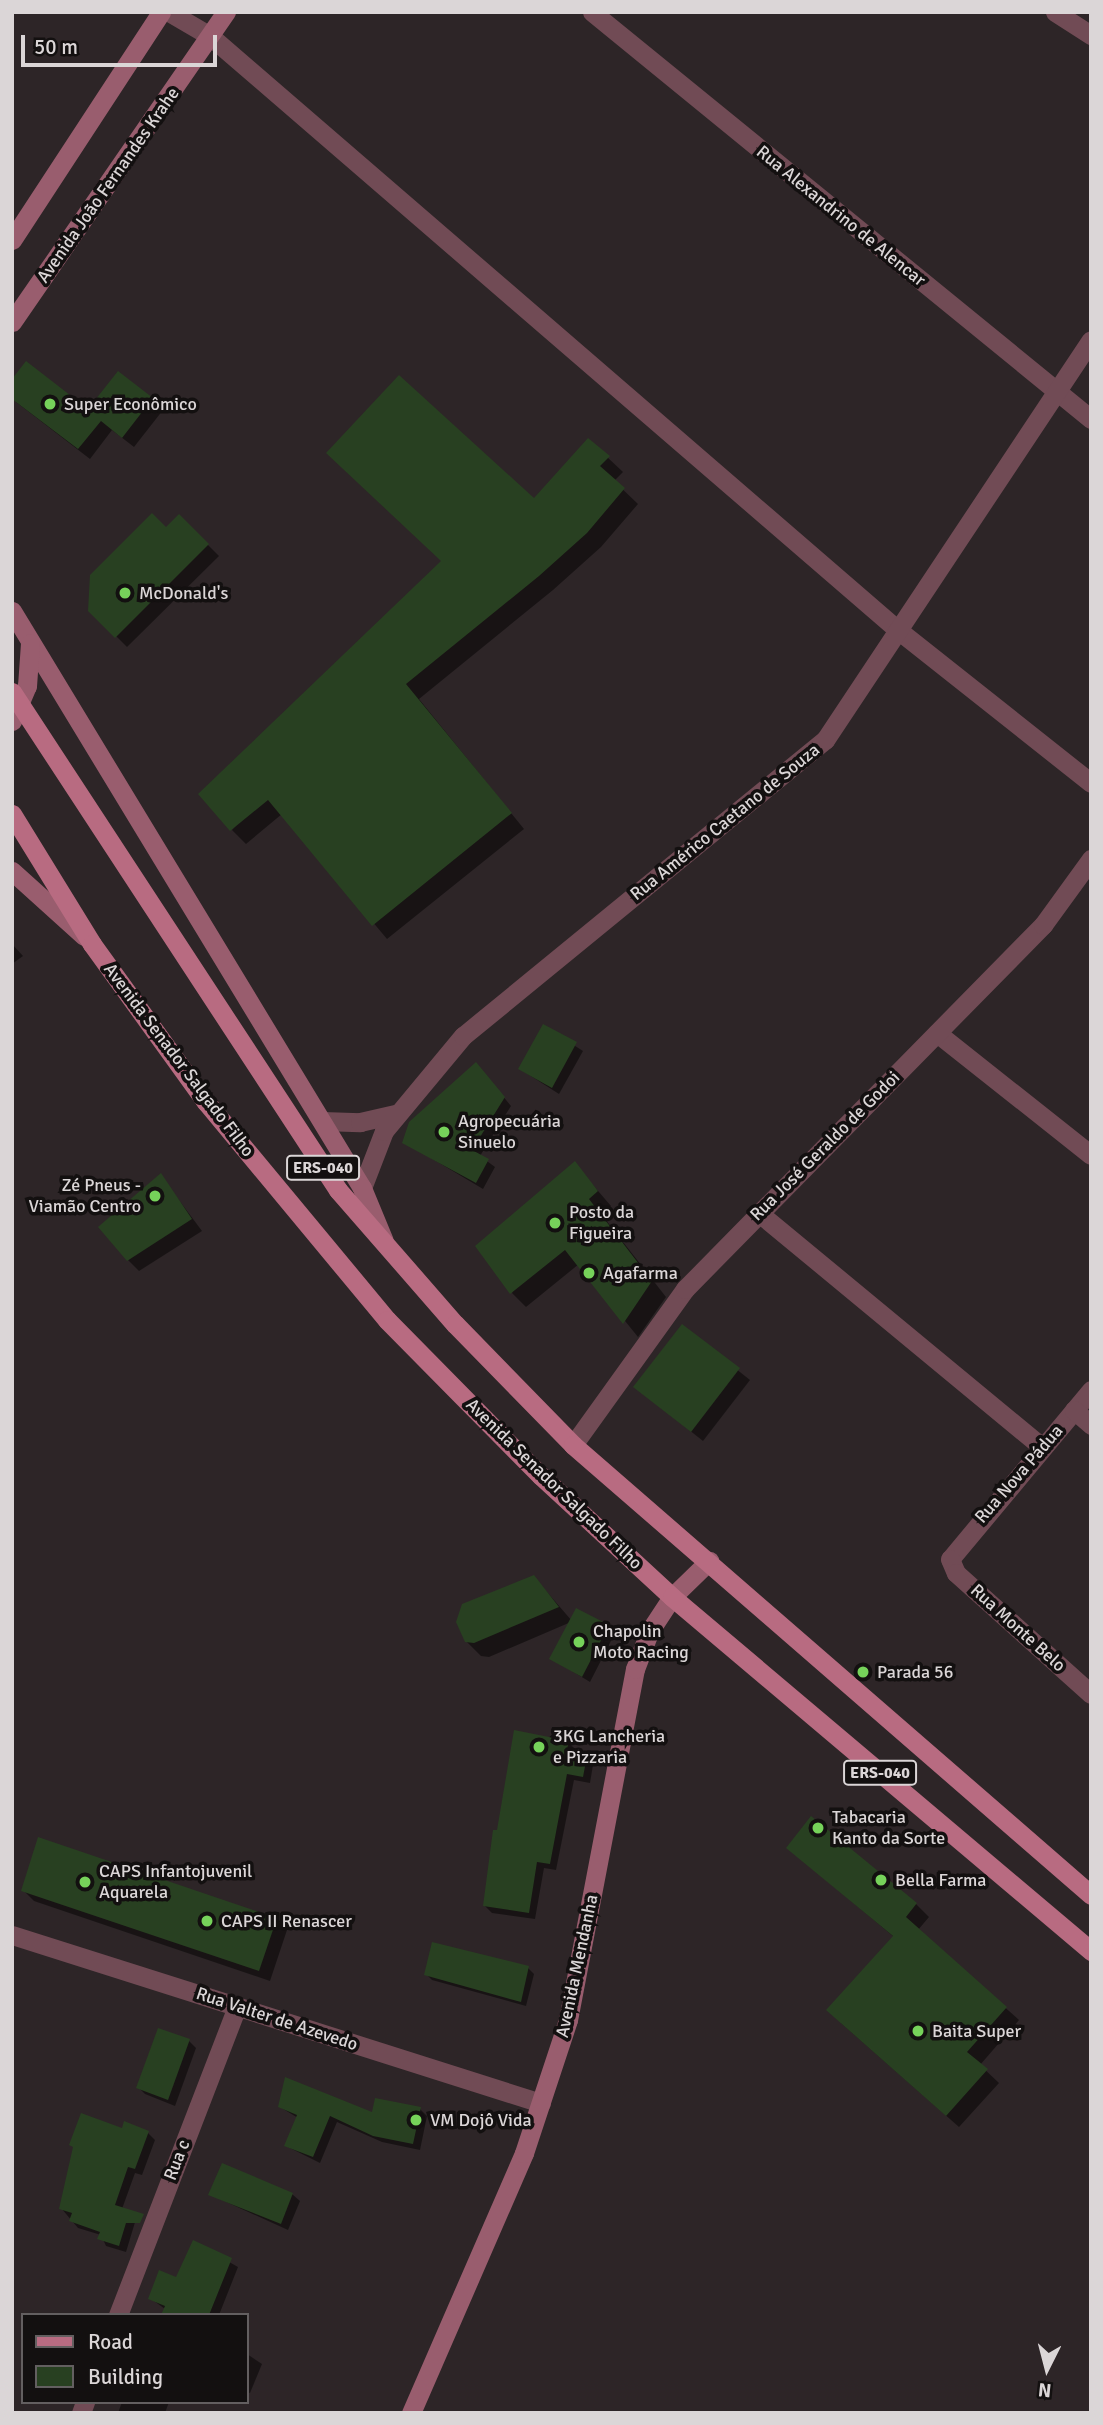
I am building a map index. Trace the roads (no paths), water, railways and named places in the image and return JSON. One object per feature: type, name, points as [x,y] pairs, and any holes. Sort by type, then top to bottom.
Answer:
[{"type":"main road","points":[[12,240],[161,12]]},
{"type":"main road","name":"Avenida João Fernandes Krahe","points":[[12,322],[226,12]]},
{"type":"main road","points":[[12,611],[362,1188],[385,1241]]},
{"type":"main road","points":[[15,706],[30,668],[30,642]]},
{"type":"main road","name":"ERS-040","points":[[15,706],[264,1083],[338,1190],[455,1324],[573,1445],[1091,1895]]},
{"type":"main road","name":"Avenida Senador Salgado Filho","points":[[12,814],[92,944],[206,1102],[387,1320],[541,1476],[672,1597],[1091,1951]]},
{"type":"main road","name":"Avenida Senador Salgado Filho","points":[[12,871],[92,944]]},
{"type":"main road","name":"Avenida Mendanha","points":[[411,2413],[524,2152],[568,2020],[635,1669],[649,1632],[672,1597],[709,1561]]},
{"type":"street","points":[[169,12],[210,36],[898,630],[1091,783]]},
{"type":"street","name":"Rua Alexandrino de Alencar","points":[[592,12],[1091,419]]},
{"type":"street","points":[[1055,12],[1091,35]]},
{"type":"street","name":"Rua Américo Caetano de Souza","points":[[362,1188],[374,1150],[396,1114],[463,1036],[825,740],[1091,340]]},
{"type":"street","name":"Rua José Geraldo de Godoi","points":[[573,1445],[685,1289],[1043,925],[1091,859]]},
{"type":"street","points":[[937,1033],[1091,1155]]},
{"type":"street","points":[[322,1121],[360,1122],[396,1114]]},
{"type":"street","points":[[759,1213],[1042,1447]]},
{"type":"street","name":"Rua Nova Pádua","points":[[950,1559],[1091,1391]]},
{"type":"street","points":[[1074,1410],[1091,1425]]},
{"type":"street","name":"Rua Monte Belo","points":[[950,1559],[956,1573],[1091,1694]]},
{"type":"street","name":"Rua Valter de Azevedo","points":[[12,1936],[541,2103]]},
{"type":"street","name":"Rua c","points":[[119,2313],[237,2006]]},
{"type":"place","name":"Super Econômico","points":[[50,404]]},
{"type":"place","name":"McDonald's","points":[[125,593]]},
{"type":"place","name":"Agropecuária Sinuelo","points":[[444,1132]]},
{"type":"place","name":"Zé Pneus - Viamão Centro","points":[[155,1196]]},
{"type":"place","name":"Posto da Figueira","points":[[555,1223]]},
{"type":"place","name":"Agafarma","points":[[589,1273]]},
{"type":"place","name":"Chapolin Moto Racing","points":[[579,1642]]},
{"type":"place","name":"Parada 56","points":[[863,1672]]},
{"type":"place","name":"3KG Lancheria e Pizzaria","points":[[539,1747]]},
{"type":"place","name":"Tabacaria Kanto da Sorte","points":[[818,1828]]},
{"type":"place","name":"Bella Farma","points":[[881,1880]]},
{"type":"place","name":"CAPS Infantojuvenil Aquarela","points":[[85,1882]]},
{"type":"place","name":"CAPS II Renascer","points":[[207,1921]]},
{"type":"place","name":"Baita Super","points":[[918,2031]]},
{"type":"place","name":"VM Dojô Vida","points":[[416,2120]]}]
